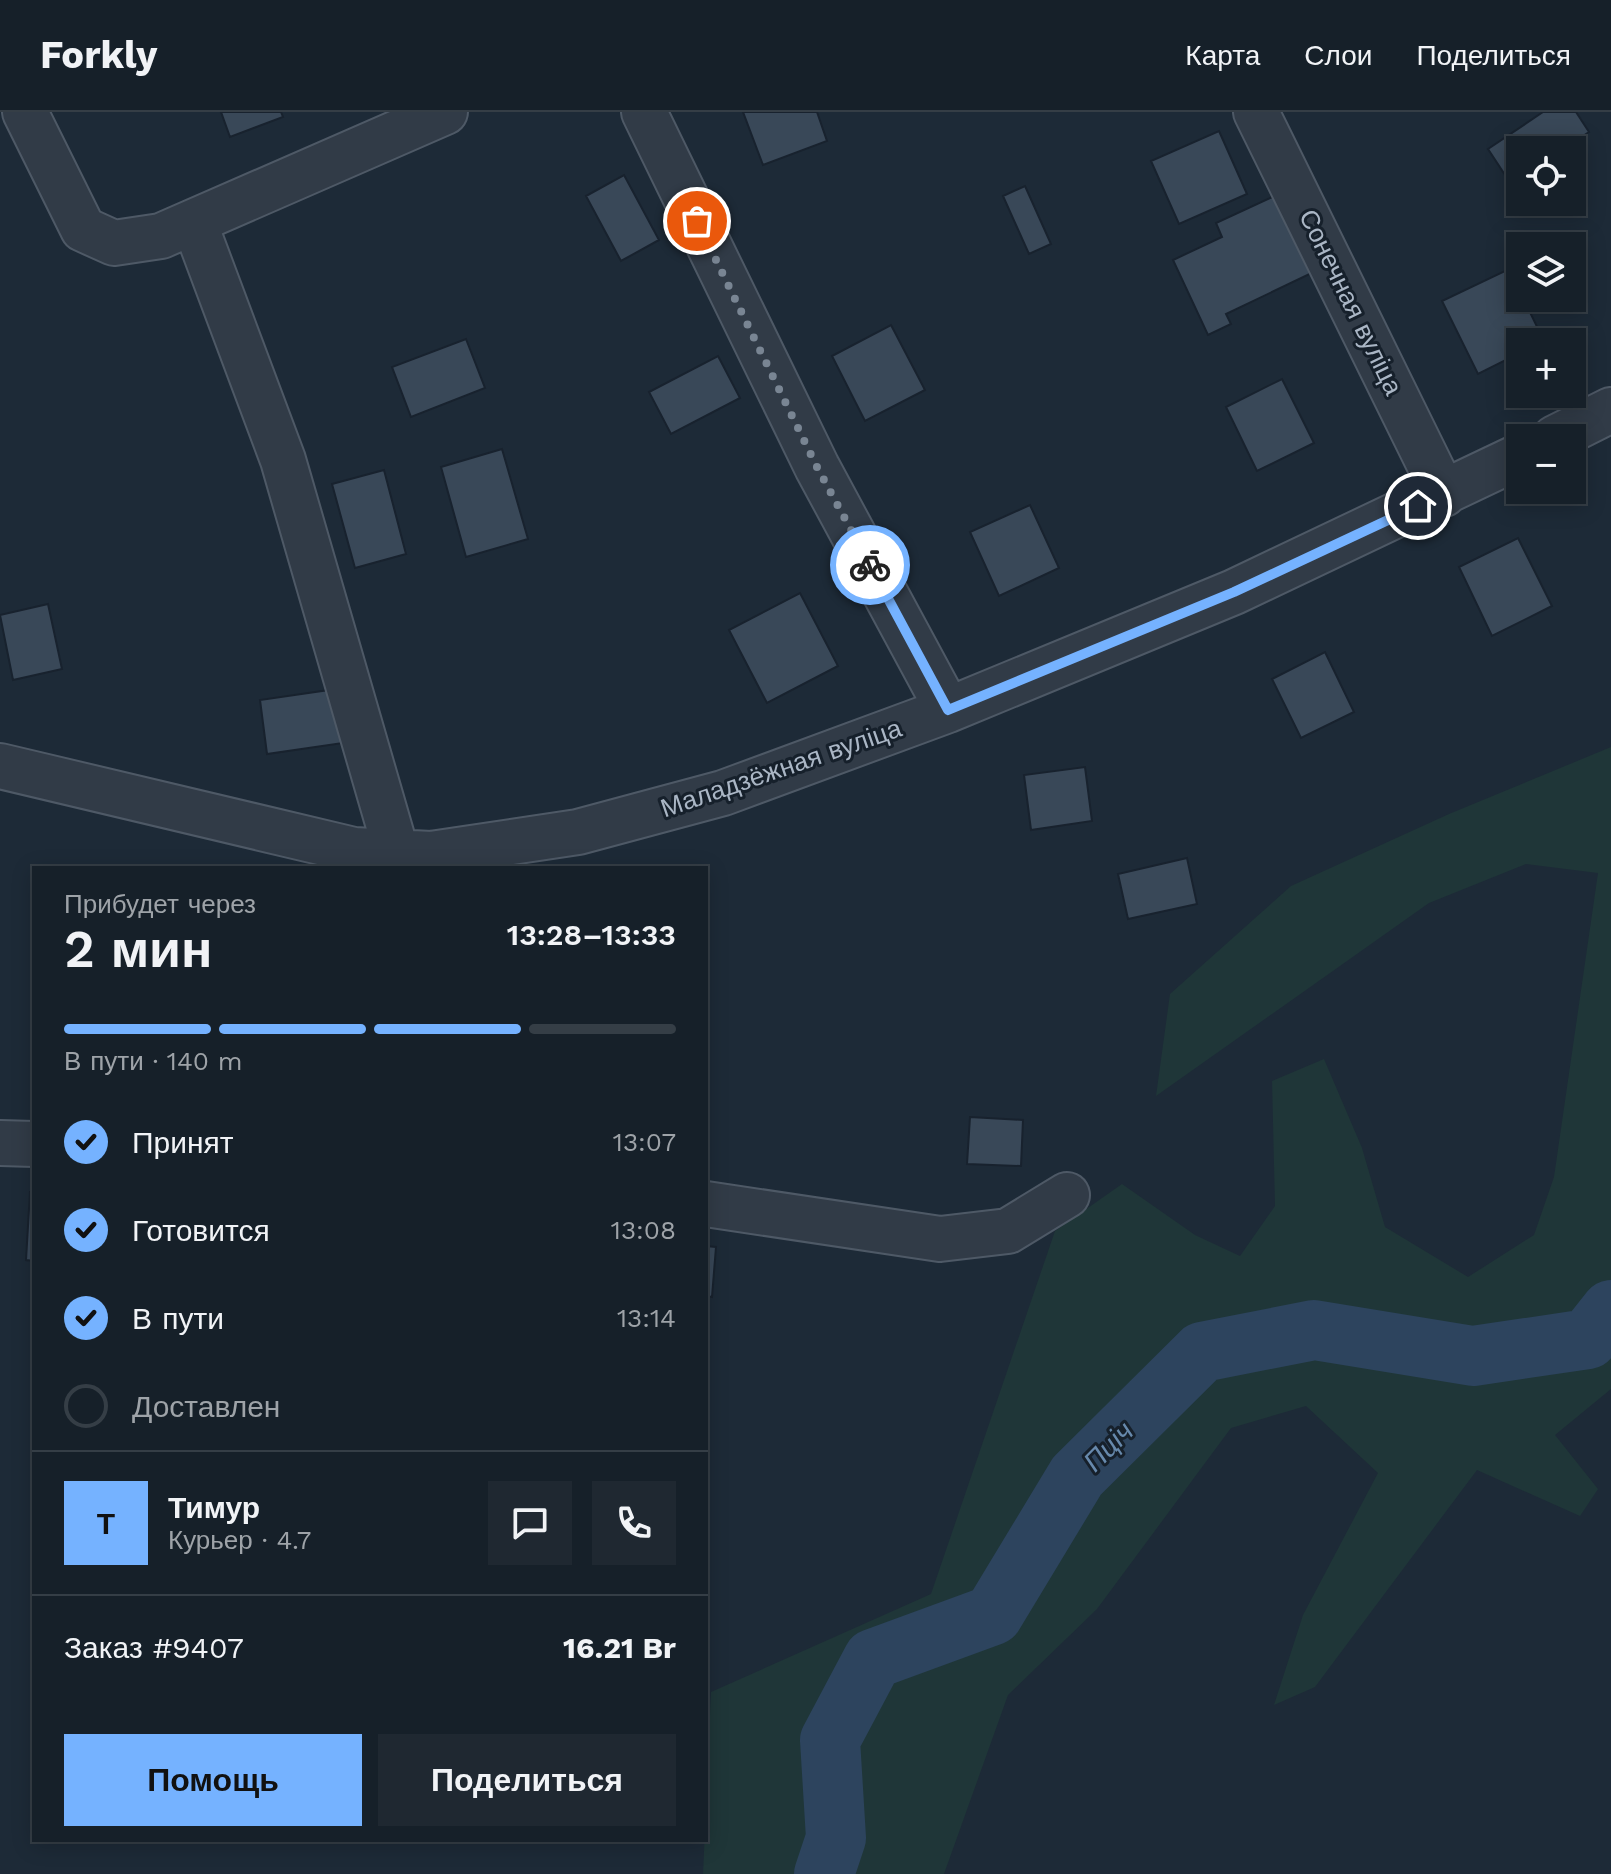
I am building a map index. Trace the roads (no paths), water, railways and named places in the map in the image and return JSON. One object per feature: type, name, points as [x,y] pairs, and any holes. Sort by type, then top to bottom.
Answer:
[{"type":"street","points":[[25,112],[83,229],[114,243],[161,236],[445,112]]},
{"type":"street","points":[[644,112],[817,467],[948,710]]},
{"type":"street","name":"Сонечная вуліца","points":[[1256,112],[1444,494]]},
{"type":"street","points":[[194,222],[283,460],[420,859]]},
{"type":"street","points":[[1583,424],[1611,410]]},
{"type":"street","name":"Маладзёжная вуліца","points":[[0,766],[354,850],[420,859],[578,832],[723,793],[948,710],[1234,592],[1506,463]]},
{"type":"street","points":[[0,1143],[32,1144]]},
{"type":"street","points":[[708,1204],[940,1239],[1008,1231],[1067,1195]]},
{"type":"waterway","name":"Пціч","points":[[824,1874],[836,1838],[830,1740],[873,1659],[993,1615],[1077,1476],[1202,1352],[1314,1330],[1473,1356],[1588,1339],[1611,1310]]}]
